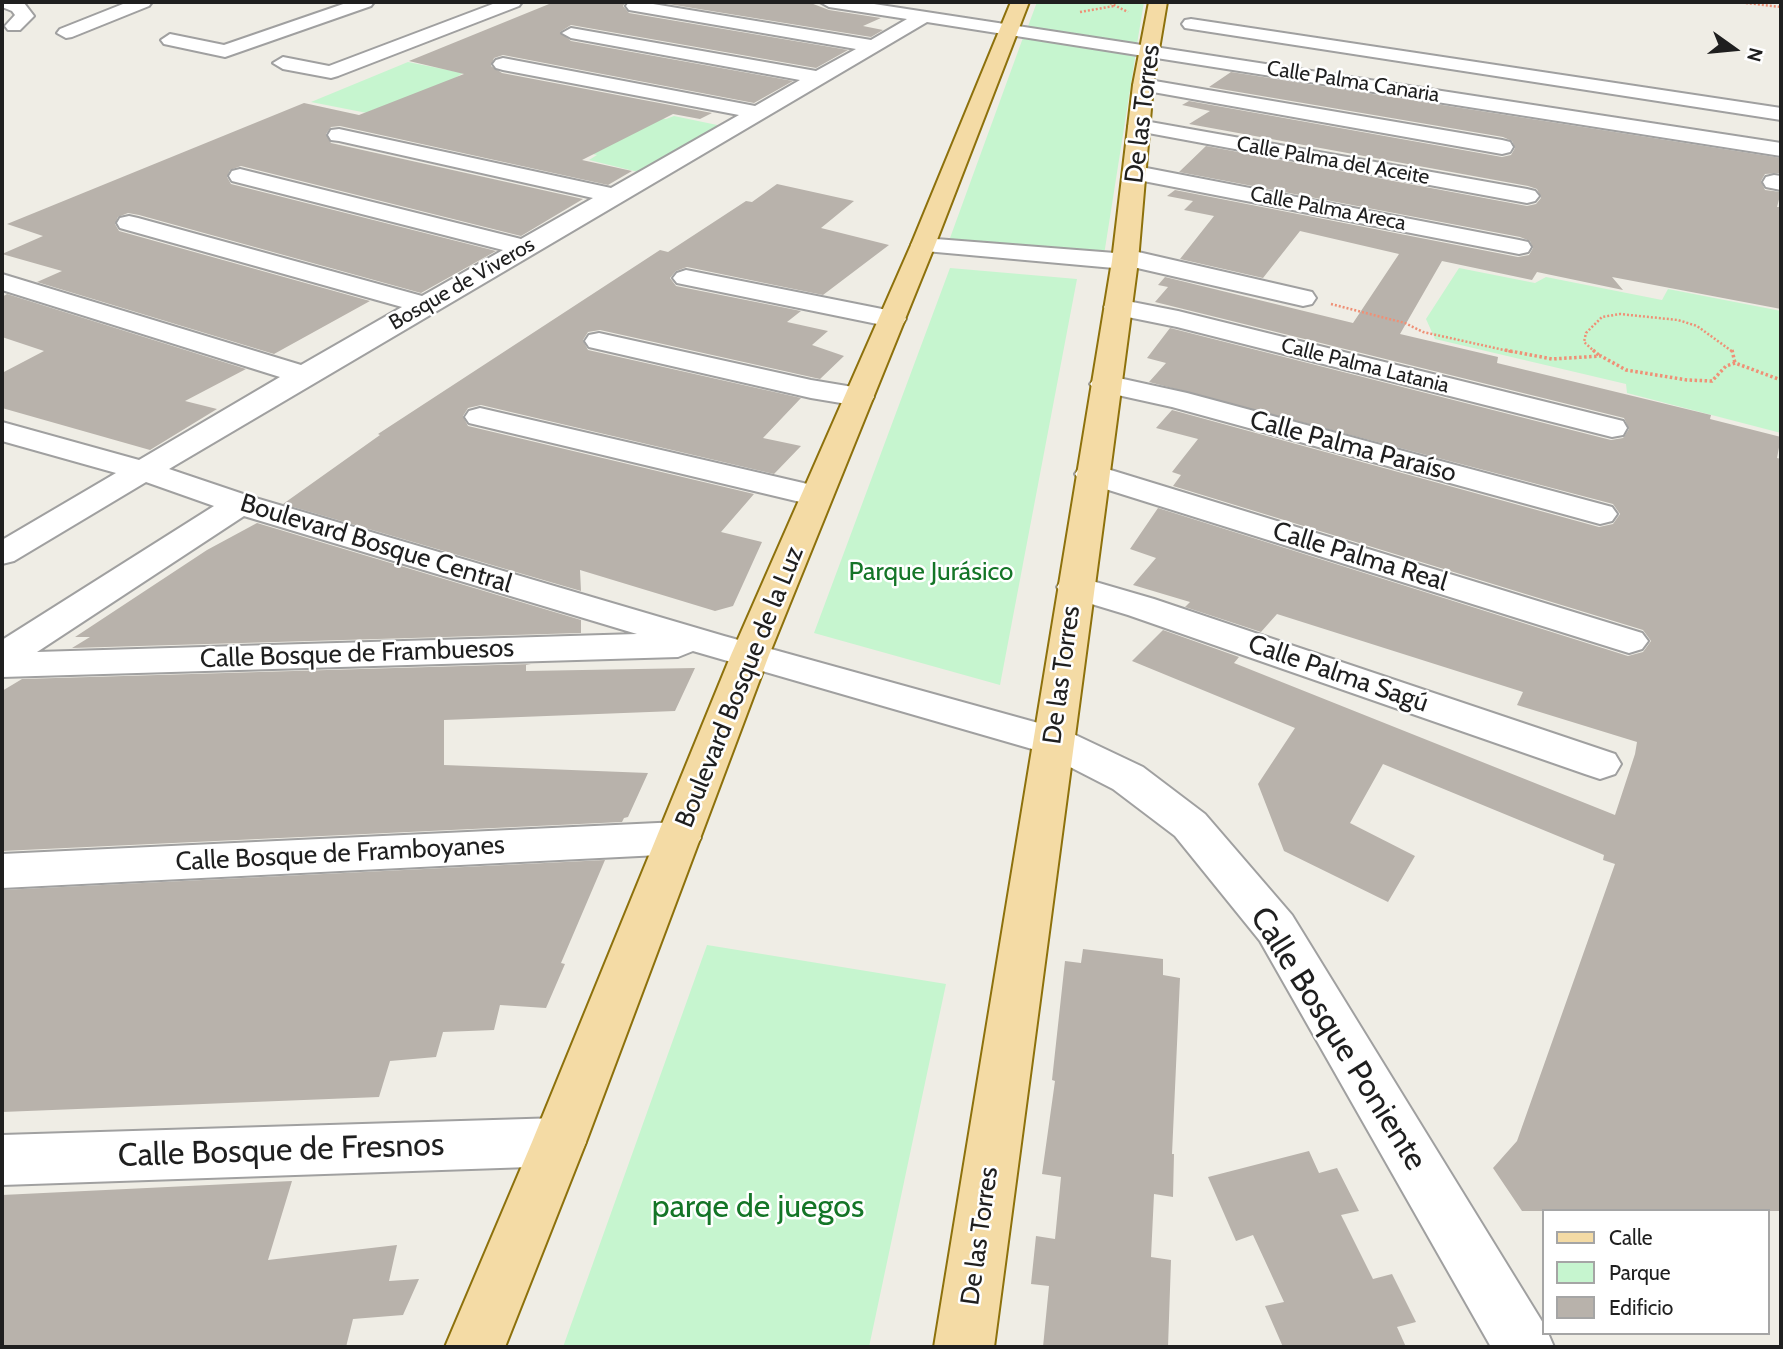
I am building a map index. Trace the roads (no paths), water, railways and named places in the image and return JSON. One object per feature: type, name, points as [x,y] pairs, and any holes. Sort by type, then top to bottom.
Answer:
[{"type":"main road","name":"De las Torres","points":[[964,1347],[1091,474],[1125,259],[1139,126],[1158,2]]},
{"type":"main road","name":"Boulevard Bosque de la Luz","points":[[475,1347],[559,1142],[750,655],[923,245],[1011,9]]},
{"type":"street","points":[[3,2],[18,7],[25,16],[14,26]]},
{"type":"street","points":[[66,33],[143,2]]},
{"type":"street","points":[[170,40],[225,51],[365,2]]},
{"type":"street","points":[[283,63],[331,72],[513,2]]},
{"type":"street","name":"Calle Palma Canaria","points":[[829,2],[923,16],[1011,9],[1148,56],[1781,149]]},
{"type":"street","points":[[1191,24],[1193,2]]},
{"type":"street","points":[[635,6],[874,46]]},
{"type":"street","points":[[1148,56],[1191,24],[1225,11]]},
{"type":"street","name":"Bosque de Viveros","points":[[2,554],[304,375],[821,78],[923,16]]},
{"type":"street","points":[[1191,24],[1781,114]]},
{"type":"street","points":[[571,33],[821,78]]},
{"type":"street","points":[[1148,56],[1502,147]]},
{"type":"street","points":[[503,64],[760,113]]},
{"type":"street","name":"Calle Palma del Aceite","points":[[1139,126],[1527,196]]},
{"type":"street","points":[[338,135],[615,195]]},
{"type":"street","name":"Calle Palma Areca","points":[[1136,173],[1520,247]]},
{"type":"street","points":[[240,176],[526,248]]},
{"type":"street","points":[[128,223],[424,305]]},
{"type":"street","points":[[923,245],[1125,259],[1303,298]]},
{"type":"street","points":[[686,278],[892,319]]},
{"type":"street","points":[[2,282],[304,375]]},
{"type":"street","name":"Calle Palma Latania","points":[[1117,307],[1192,323],[1612,428]]},
{"type":"street","points":[[599,341],[811,389],[859,397]]},
{"type":"street","name":"Calle Palma Paraíso","points":[[1105,384],[1177,399],[1600,514]]},
{"type":"street","points":[[480,417],[817,496]]},
{"type":"street","name":"Boulevard Bosque Central","points":[[2,432],[144,471],[240,504],[750,655]]},
{"type":"street","name":"Calle Palma Real","points":[[1091,474],[1629,641]]},
{"type":"street","points":[[2,657],[240,504]]},
{"type":"street","name":"Calle Palma Sagú","points":[[1075,587],[1154,611],[1600,764]]},
{"type":"street","name":"Calle Bosque de Frambuesos","points":[[2,665],[711,644]]},
{"type":"street","name":"Calle Bosque Poniente","points":[[750,655],[1053,741],[1128,778],[1190,825],[1276,929],[1524,1347]]},
{"type":"street","name":"Calle Bosque de Framboyanes","points":[[2,871],[679,838]]},
{"type":"street","name":"Calle Bosque de Fresnos","points":[[2,1160],[559,1142]]},
{"type":"park label","name":"Parque Jurásico","points":[[931,572]]},
{"type":"park label","name":"parqe de juegos","points":[[758,1208]]}]
